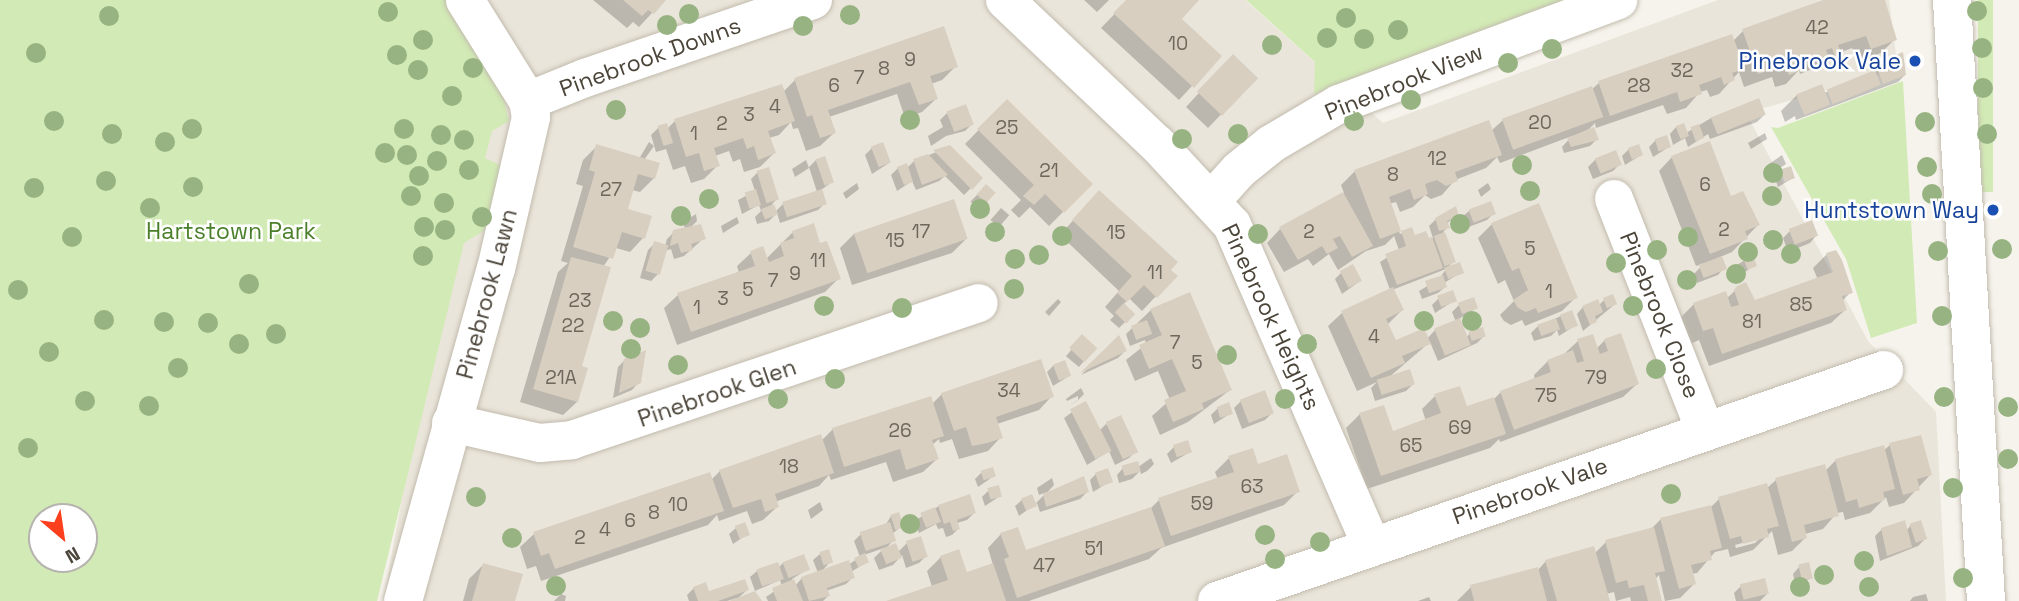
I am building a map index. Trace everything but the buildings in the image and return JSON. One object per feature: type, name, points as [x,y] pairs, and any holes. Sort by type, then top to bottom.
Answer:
[{"type":"street","points":[[465,0],[528,102]]},
{"type":"street","name":"Pinebrook Downs","points":[[528,102],[585,78],[813,0]]},
{"type":"street","name":"Pinebrook Heights","points":[[1006,0],[1212,200],[1232,225],[1253,268],[1372,547]]},
{"type":"street","name":"Pinebrook View","points":[[1212,200],[1239,170],[1271,144],[1339,104],[1618,0]]},
{"type":"street","points":[[1952,0],[1986,601]]},
{"type":"street","name":"Pinebrook Lawn","points":[[403,601],[502,243],[531,117],[528,102]]},
{"type":"street","name":"Pinebrook Close","points":[[1614,200],[1705,430]]},
{"type":"street","name":"Pinebrook Glen","points":[[451,423],[540,443],[572,440],[979,303]]},
{"type":"street","name":"Pinebrook Vale","points":[[1217,601],[1884,370]]},
{"type":"shaded area","points":[[451,0],[1245,0],[1383,123],[1718,0],[1889,0],[1898,70],[1746,113],[1868,341],[1936,412],[1946,601],[383,601],[411,450]]},
{"type":"green space","name":"Hartstown Park","points":[[0,0],[448,0],[500,84],[509,121],[492,131],[485,158],[502,166],[490,227],[464,243],[377,601],[0,601]]},
{"type":"green space","points":[[1246,0],[1565,0],[1314,94],[1315,62]]},
{"type":"green space","points":[[1978,0],[1993,0],[1993,192],[1978,192]]},
{"type":"green space","points":[[1903,81],[1917,323],[1871,338],[1846,259],[1771,127],[1778,128]]},
{"type":"place","name":"Pinebrook Vale","points":[[1915,61]]},
{"type":"place","name":"Huntstown Way","points":[[1993,210]]}]
